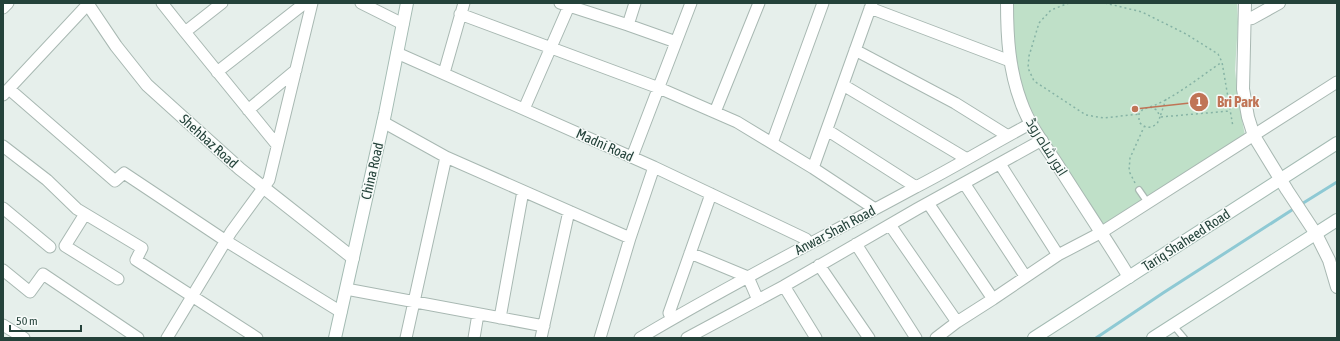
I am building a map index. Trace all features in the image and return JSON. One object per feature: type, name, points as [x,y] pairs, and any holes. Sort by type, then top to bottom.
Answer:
[{"type":"street","points":[[3,8],[8,3]]},
{"type":"street","points":[[88,3],[6,92],[115,181],[124,173],[340,312]]},
{"type":"street","name":"Shehbaz Road","points":[[88,3],[116,46],[147,85],[240,169],[353,258]]},
{"type":"street","points":[[162,3],[277,145]]},
{"type":"street","points":[[185,32],[222,3]]},
{"type":"street","points":[[217,72],[305,3]]},
{"type":"street","points":[[167,338],[226,240],[269,180],[312,3]]},
{"type":"street","points":[[361,3],[403,24]]},
{"type":"street","name":"China Road","points":[[335,338],[383,122],[407,3]]},
{"type":"street","points":[[444,73],[464,3]]},
{"type":"street","points":[[628,25],[635,3]]},
{"type":"street","points":[[632,157],[691,3]]},
{"type":"street","points":[[715,112],[759,3]]},
{"type":"street","points":[[772,143],[823,3]]},
{"type":"street","name":"انور شاہ روڈ","points":[[1007,3],[1007,29],[1010,61],[1020,102],[1030,124],[1102,232],[1129,277]]},
{"type":"street","points":[[1245,3],[1246,19],[1243,89],[1248,118],[1254,136],[1316,234],[1329,260],[1337,284]]},
{"type":"street","points":[[1246,19],[1252,18],[1279,3]]},
{"type":"street","points":[[524,109],[550,47],[564,4],[676,42]]},
{"type":"street","points":[[813,168],[871,6],[1010,61]]},
{"type":"street","points":[[460,14],[659,88],[737,122],[875,208]]},
{"type":"street","points":[[855,50],[955,103],[1008,136]]},
{"type":"street","name":"Madni Road","points":[[397,53],[654,167],[806,239],[809,244]]},
{"type":"street","points":[[248,110],[296,70]]},
{"type":"street","points":[[936,338],[1025,276],[1058,255],[1102,232],[1337,82]]},
{"type":"street","points":[[843,84],[967,159]]},
{"type":"street","points":[[383,122],[446,157],[630,238]]},
{"type":"street","name":"Anwar Shah Road","points":[[640,338],[748,277],[875,208],[916,188],[1030,124]]},
{"type":"street","points":[[827,130],[916,188]]},
{"type":"street","name":"Anwar Shah Road","points":[[688,338],[784,286],[890,224],[1042,140]]},
{"type":"street","name":"Tariq Shaheed Road","points":[[1034,338],[1337,143]]},
{"type":"street","points":[[3,146],[47,180],[77,209],[142,248],[136,260],[257,338]]},
{"type":"street","points":[[406,338],[446,157]]},
{"type":"street","points":[[1000,164],[1058,255]]},
{"type":"street","points":[[600,338],[630,238],[654,167]]},
{"type":"street","points":[[964,183],[1025,276]]},
{"type":"street","points":[[500,318],[523,191]]},
{"type":"street","points":[[672,319],[669,313],[711,194]]},
{"type":"street","points":[[928,203],[993,299]]},
{"type":"street","points":[[3,208],[50,246]]},
{"type":"street","points":[[541,338],[569,211]]},
{"type":"street","points":[[85,214],[65,246],[118,278]]},
{"type":"street","points":[[1153,338],[1337,220]]},
{"type":"street","points":[[890,224],[957,322]]},
{"type":"street","points":[[856,244],[916,338]]},
{"type":"street","points":[[690,253],[748,277],[758,300]]},
{"type":"street","points":[[819,265],[869,338]]},
{"type":"street","points":[[3,270],[30,292],[43,274],[138,338]]},
{"type":"street","points":[[784,286],[816,338]]},
{"type":"street","points":[[346,289],[544,326]]},
{"type":"street","points":[[474,338],[478,314]]},
{"type":"street","points":[[3,325],[24,338]]},
{"type":"lane","points":[[1139,190],[1148,203]]},
{"type":"lane","points":[[1173,325],[1184,338]]},
{"type":"path","points":[[1069,3],[1051,10],[1038,23],[1029,56],[1028,68],[1034,81],[1086,115],[1104,118],[1139,114]]},
{"type":"path","points":[[1105,3],[1142,12],[1186,34],[1218,54],[1222,62],[1233,127]]},
{"type":"path","points":[[1166,99],[1157,124],[1151,128],[1144,127],[1139,122],[1139,114],[1143,109],[1166,99],[1222,62]]},
{"type":"path","points":[[1150,107],[1157,110],[1160,117]]},
{"type":"path","points":[[1160,117],[1230,111]]},
{"type":"path","points":[[1139,190],[1129,171],[1130,158],[1144,127]]},
{"type":"green space","points":[[1010,3],[1237,3],[1238,22],[1235,70],[1238,98],[1245,136],[1104,225],[1047,139],[1025,98],[1015,61]]},
{"type":"waterway","points":[[1300,205],[1337,182]]},
{"type":"waterway","points":[[1096,338],[1295,208]]},
{"type":"place","name":"Bri Park","points":[[1135,109]]}]
